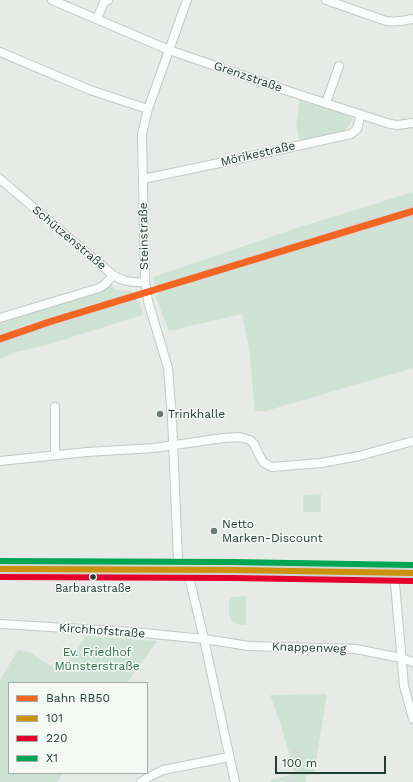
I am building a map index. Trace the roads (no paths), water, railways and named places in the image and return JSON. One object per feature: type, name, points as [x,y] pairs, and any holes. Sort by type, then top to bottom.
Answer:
[{"type":"main road","points":[[0,569],[413,573]]},
{"type":"street","name":"Grenzstraße","points":[[52,0],[169,50],[281,89],[390,124],[413,123]]},
{"type":"street","points":[[97,19],[104,2],[108,0]]},
{"type":"street","name":"Steinstraße","points":[[183,570],[178,560],[172,418],[168,368],[148,301],[145,282],[142,134],[148,110],[187,0]]},
{"type":"street","points":[[326,0],[386,21],[402,22],[413,19]]},
{"type":"street","points":[[0,52],[90,90],[148,110]]},
{"type":"street","points":[[326,103],[339,66]]},
{"type":"street","name":"Mörikestraße","points":[[143,179],[351,134],[357,130],[361,114]]},
{"type":"street","name":"Schützenstraße","points":[[0,179],[113,275],[126,282],[145,282]]},
{"type":"street","points":[[0,318],[99,288],[113,275]]},
{"type":"street","points":[[55,407],[55,455]]},
{"type":"street","points":[[0,461],[173,445],[240,437],[250,440],[254,444],[264,463],[272,467],[359,456],[413,441]]},
{"type":"street","points":[[183,570],[190,581],[235,782]]},
{"type":"street","points":[[394,572],[404,686],[413,719]]},
{"type":"street","name":"Kirchhofstraße","points":[[0,624],[133,632],[204,639]]},
{"type":"street","name":"Knappenweg","points":[[204,639],[248,646],[356,649],[401,658],[413,662]]},
{"type":"street","points":[[141,782],[163,770],[229,757]]},
{"type":"rail line","name":"RB50","points":[[0,339],[49,322],[413,211]]},
{"type":"place","name":"Trinkhalle","points":[[160,414]]},
{"type":"place","name":"Netto Marken-Discount","points":[[214,531]]},
{"type":"place","name":"Barbarastraße","points":[[93,577]]},
{"type":"park label","name":"Ev. Friedhof Münsterstraße","points":[[97,659]]}]
